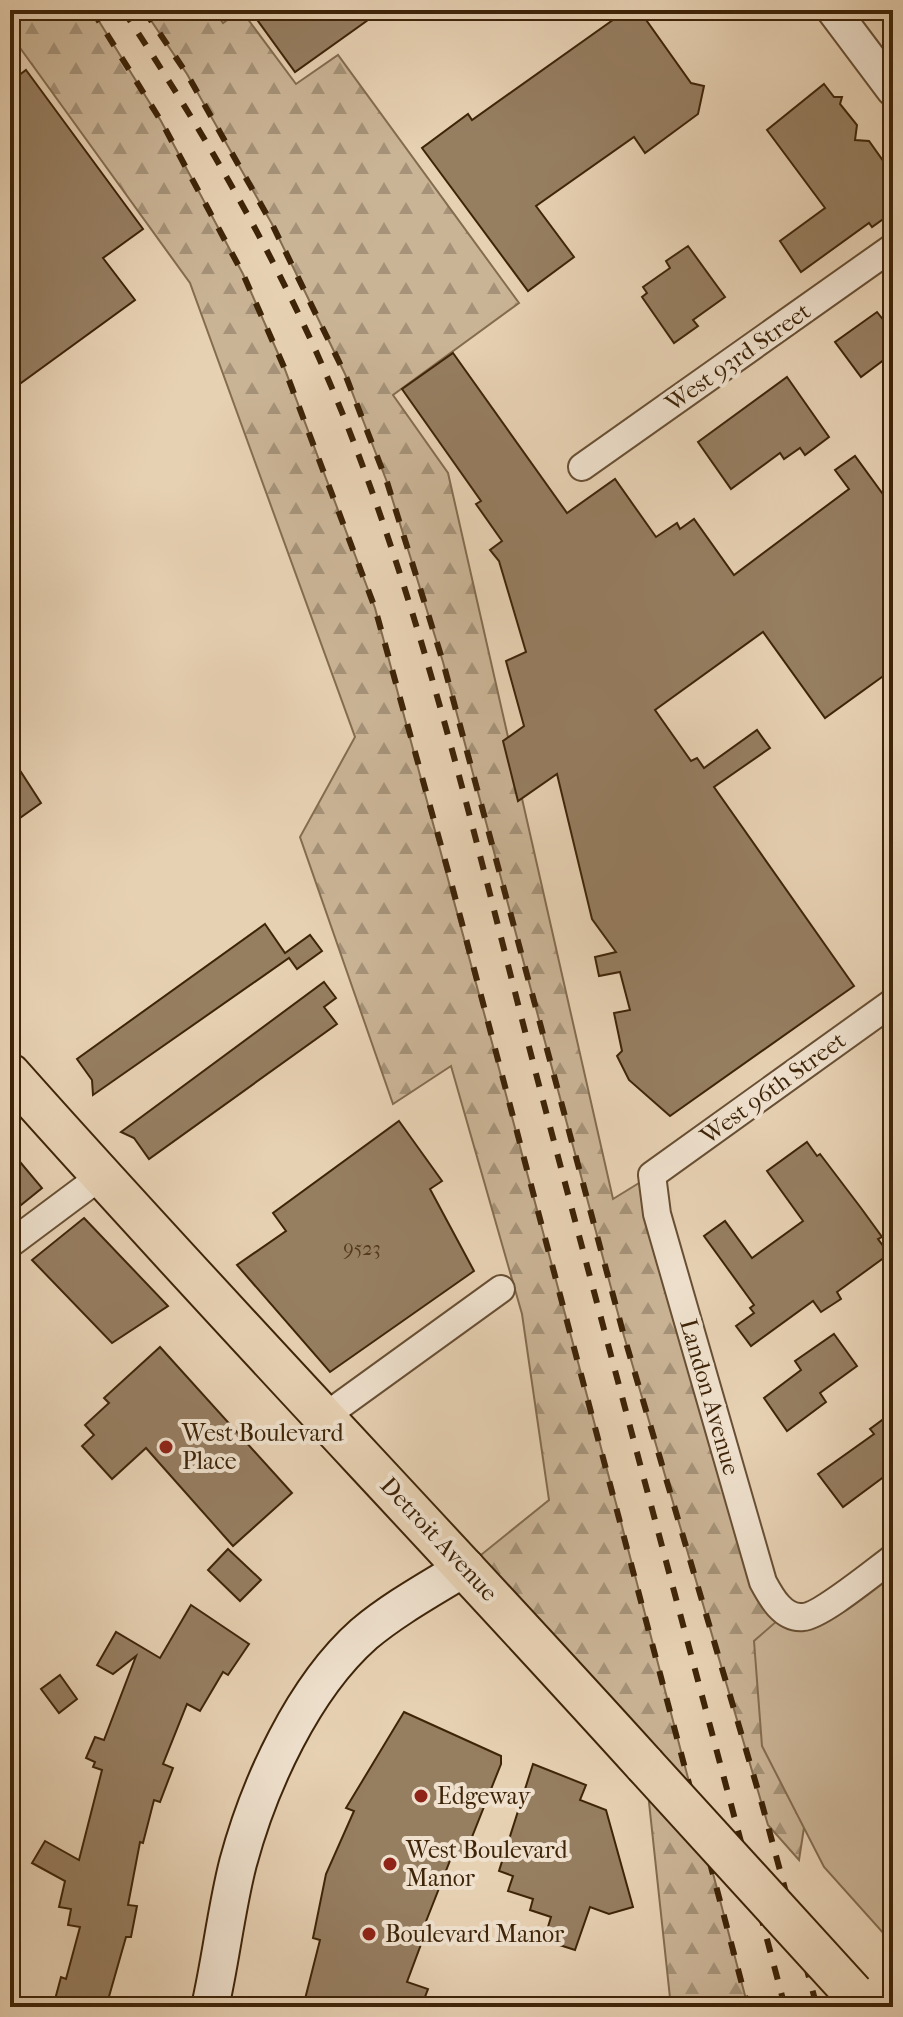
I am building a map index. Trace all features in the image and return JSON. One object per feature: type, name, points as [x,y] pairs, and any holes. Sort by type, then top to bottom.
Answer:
[{"type":"main road","name":"Detroit Avenue","points":[[10,1074],[101,1176],[466,1567],[859,2000]]},
{"type":"main road","points":[[210,2007],[229,1905],[246,1837],[293,1728],[332,1670],[362,1636],[466,1567]]},
{"type":"street","points":[[833,10],[893,90]]},
{"type":"street","name":"West 93rd Street","points":[[582,467],[893,247]]},
{"type":"street","name":"West 96th Street","points":[[652,1175],[893,1002]]},
{"type":"street","name":"Landon Avenue","points":[[652,1175],[657,1214],[763,1582],[773,1600],[786,1613],[803,1617],[822,1609],[893,1558]]},
{"type":"street","points":[[10,1244],[101,1176]]},
{"type":"street","points":[[324,1417],[501,1289]]},
{"type":"green space","points":[[10,10],[92,10],[161,121],[243,274],[284,367],[375,608],[748,2007],[671,2007],[645,1765],[466,1567],[549,1500],[522,1314],[451,1066],[393,1104],[300,837],[355,737],[190,283],[10,34]]},
{"type":"green space","points":[[144,10],[214,10],[223,23],[241,10],[296,84],[338,55],[519,303],[393,395],[448,473],[613,1199],[652,1175],[816,1750],[799,1860],[768,1825],[624,1336],[443,662],[387,482],[345,374],[272,224],[187,74]]},
{"type":"green space","points":[[893,1558],[893,1944],[824,1867],[762,1746],[754,1641],[786,1613],[803,1617]]},
{"type":"building","points":[[250,10],[382,10],[295,72]]},
{"type":"building","points":[[627,10],[639,10],[691,83],[704,86],[698,114],[645,153],[634,137],[536,206],[574,257],[528,291],[422,148],[468,114],[472,120]]},
{"type":"building","points":[[26,70],[143,229],[103,258],[135,300],[10,391],[10,82]]},
{"type":"building","points":[[824,84],[834,97],[842,97],[840,104],[857,125],[855,140],[869,141],[884,162],[893,155],[893,212],[872,227],[869,223],[801,272],[780,241],[825,208],[767,130]]},
{"type":"building","points":[[688,246],[725,297],[693,320],[698,326],[674,343],[642,297],[647,293],[643,287],[670,268],[666,261]]},
{"type":"building","points":[[877,312],[893,332],[893,353],[861,377],[835,342]]},
{"type":"building","points":[[453,353],[567,513],[615,479],[656,537],[677,523],[680,529],[694,519],[734,575],[849,489],[835,470],[855,456],[893,508],[893,669],[825,718],[763,632],[655,710],[691,761],[697,758],[704,768],[757,730],[770,748],[714,787],[854,986],[670,1116],[629,1080],[617,1056],[622,1051],[614,1013],[630,1010],[620,972],[599,976],[595,957],[616,952],[592,919],[557,774],[518,801],[503,741],[524,726],[506,661],[526,652],[499,561],[490,550],[502,541],[476,504],[481,501],[402,389]]},
{"type":"building","points":[[787,377],[829,437],[805,455],[800,448],[784,459],[780,453],[731,489],[698,442]]},
{"type":"building","points":[[10,755],[41,803],[10,825]]},
{"type":"building","points":[[265,924],[285,953],[310,935],[322,951],[297,969],[289,958],[93,1095],[92,1080],[77,1059]]},
{"type":"building","points":[[324,982],[336,998],[324,1007],[337,1024],[149,1159],[134,1138],[121,1132]]},
{"type":"building","points":[[399,1121],[442,1181],[430,1189],[474,1271],[330,1372],[237,1265],[286,1231],[273,1213]]},
{"type":"building","points":[[807,1142],[817,1156],[820,1154],[861,1208],[882,1237],[878,1239],[889,1254],[837,1292],[841,1299],[821,1312],[813,1301],[751,1346],[736,1326],[754,1313],[750,1308],[754,1305],[704,1236],[725,1221],[752,1258],[803,1221],[767,1171]]},
{"type":"building","points":[[10,1150],[42,1188],[10,1214]]},
{"type":"building","points":[[84,1218],[168,1306],[112,1343],[32,1260]]},
{"type":"building","points":[[834,1334],[857,1366],[820,1393],[826,1402],[787,1431],[764,1398],[801,1370],[795,1361]]},
{"type":"building","name":"West Boulevard Place","points":[[160,1347],[292,1493],[233,1546],[146,1448],[112,1479],[82,1446],[94,1435],[85,1425],[109,1403],[104,1398]]},
{"type":"building","points":[[893,1412],[893,1470],[843,1507],[818,1474],[874,1434],[870,1429]]},
{"type":"building","points":[[228,1549],[261,1580],[240,1601],[208,1570]]},
{"type":"building","points":[[191,1605],[249,1644],[228,1675],[223,1672],[200,1711],[187,1704],[163,1764],[173,1768],[160,1802],[154,1800],[143,1843],[140,1842],[128,1905],[137,1906],[131,1937],[126,1937],[106,2007],[53,2007],[61,1977],[66,1979],[80,1927],[68,1925],[71,1909],[59,1907],[65,1881],[32,1863],[45,1841],[79,1860],[102,1770],[93,1767],[95,1762],[86,1758],[95,1737],[104,1740],[136,1656],[113,1674],[97,1665],[116,1632],[160,1658]]},
{"type":"building","points":[[60,1675],[77,1699],[59,1713],[41,1689]]},
{"type":"building","points":[[404,1712],[501,1756],[501,1764],[464,1857],[453,1853],[423,1929],[426,1931],[407,1982],[428,1989],[421,2007],[303,2007],[320,1940],[313,1938],[326,1874],[354,1811],[346,1808]]},
{"type":"building","points":[[533,1764],[586,1785],[580,1800],[606,1810],[633,1907],[609,1914],[590,1907],[575,1950],[544,1940],[551,1917],[530,1910],[533,1899],[508,1891],[513,1876],[499,1871]]},
{"type":"railway","points":[[92,10],[161,121],[243,274],[284,367],[375,608],[450,878],[748,2007]]},
{"type":"railway","points":[[123,10],[218,162],[302,320],[349,430],[407,596],[456,764],[785,2007]]},
{"type":"railway","points":[[144,10],[187,74],[272,224],[345,374],[387,482],[443,662],[624,1336],[762,1804],[817,2007]]},
{"type":"place","name":"West Boulevard Place","points":[[166,1447]]},
{"type":"place","name":"Edgeway","points":[[421,1796]]},
{"type":"place","name":"West Boulevard Manor","points":[[390,1864]]},
{"type":"place","name":"Boulevard Manor","points":[[369,1934]]}]
